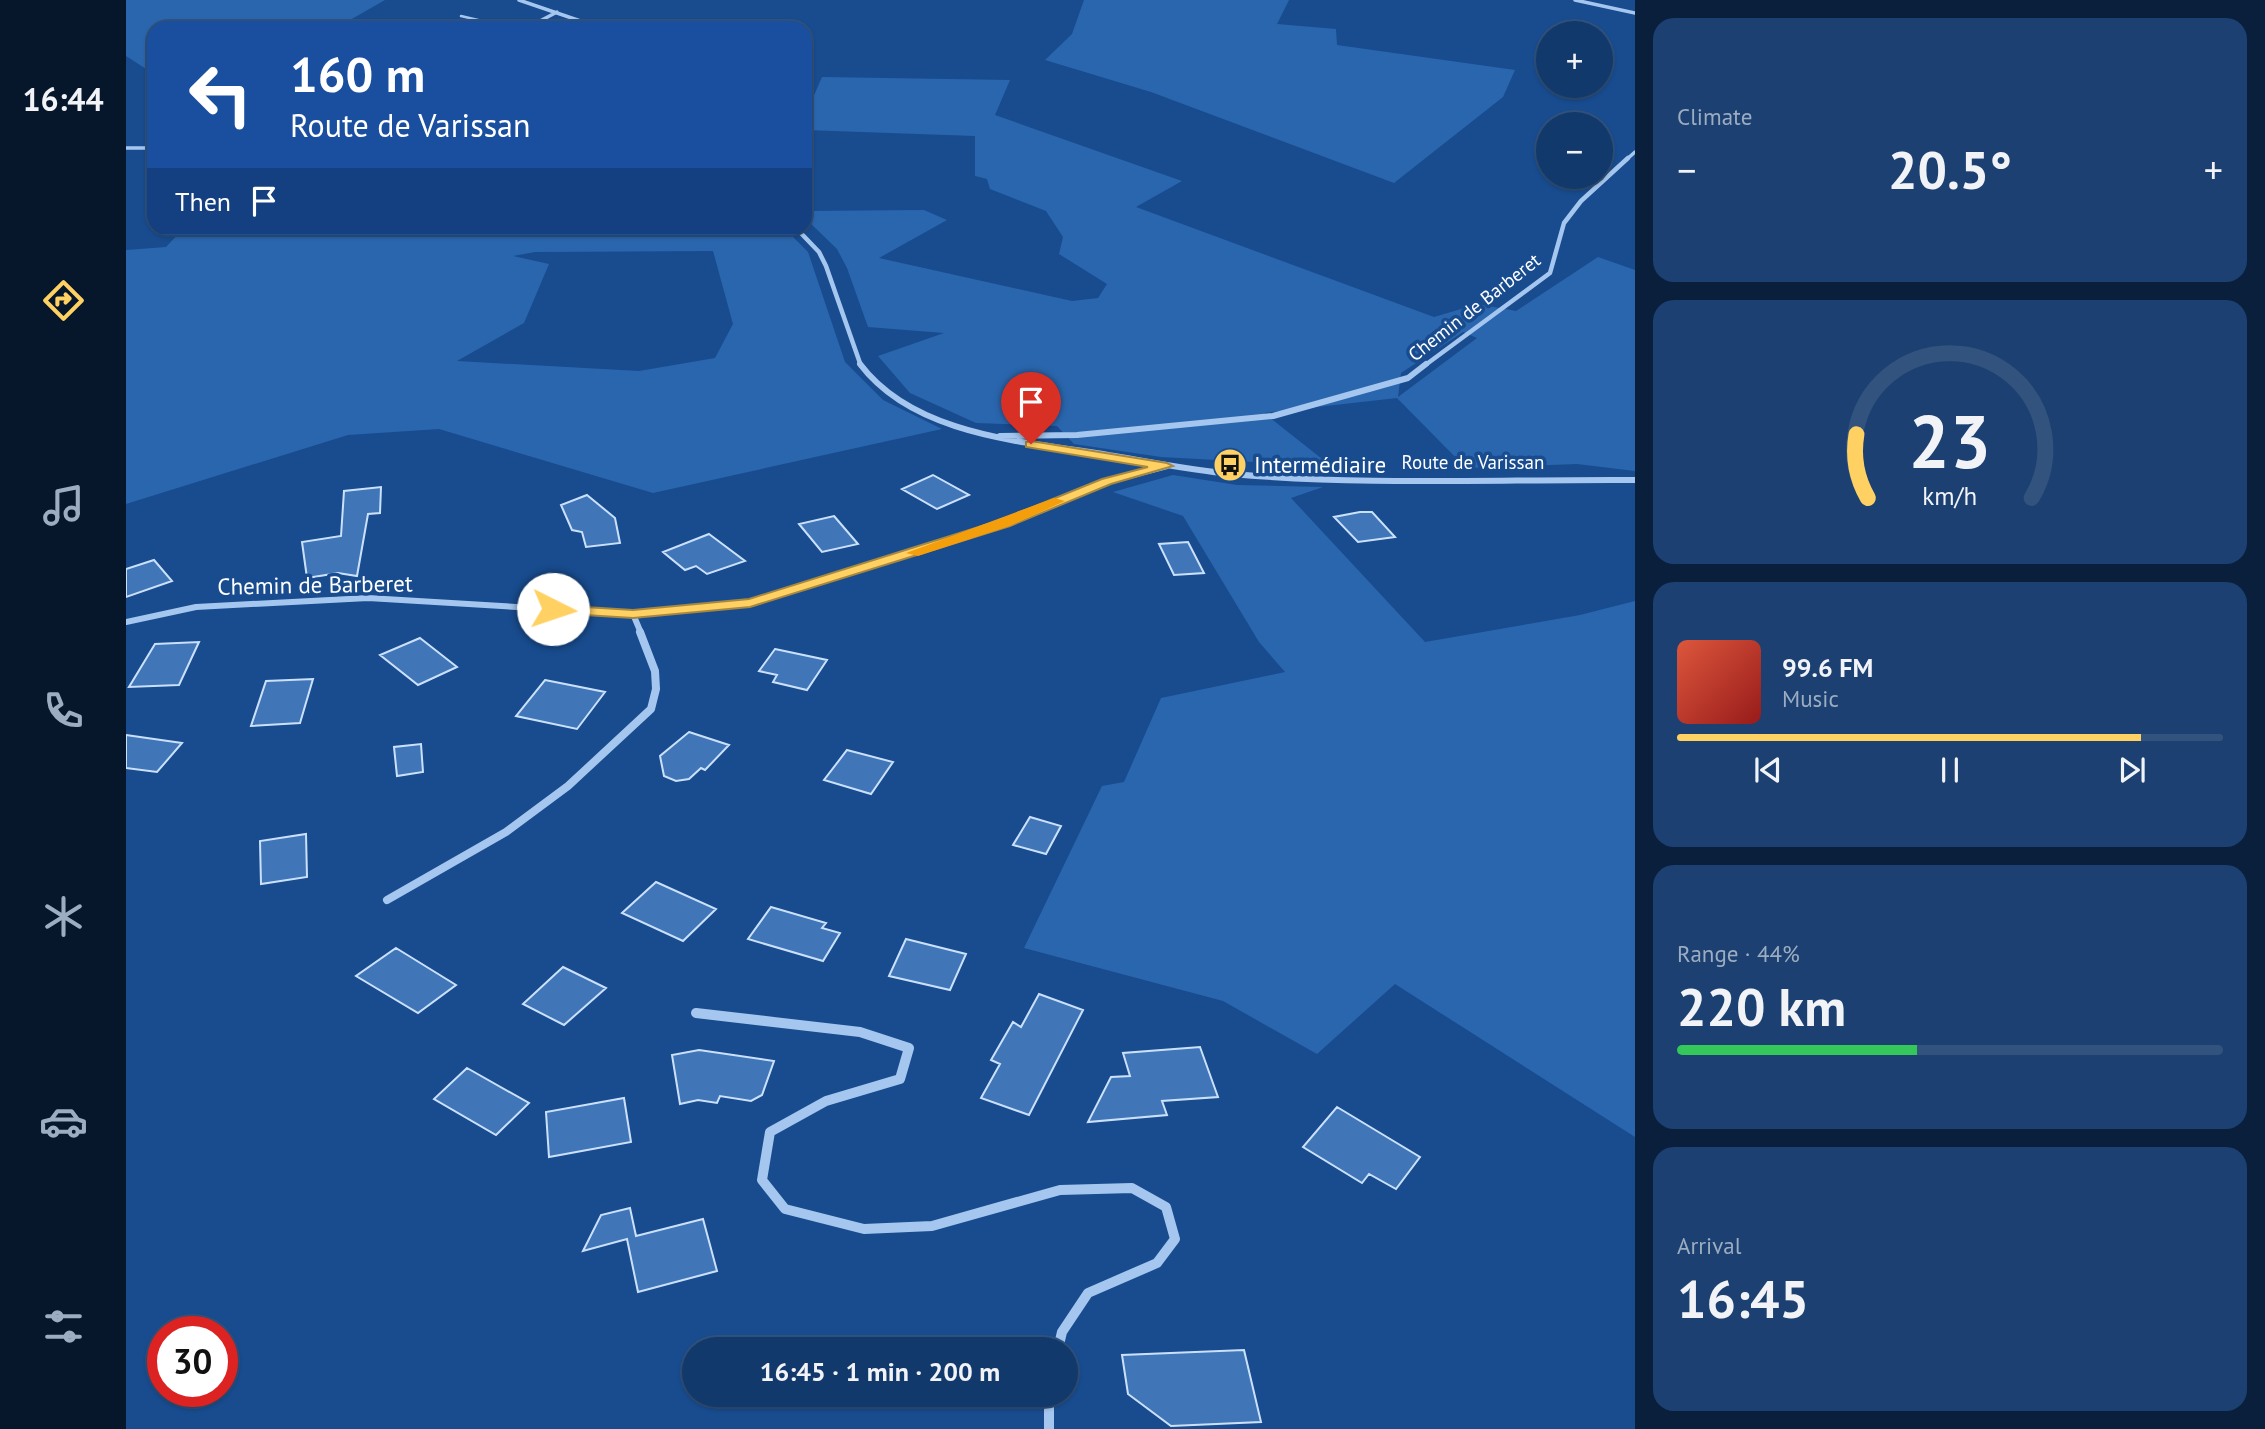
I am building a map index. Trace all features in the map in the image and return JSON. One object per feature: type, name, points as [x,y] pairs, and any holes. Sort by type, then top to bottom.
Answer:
[{"type":"street","points":[[519,0],[582,21]]},
{"type":"street","points":[[1575,0],[1635,13]]},
{"type":"street","points":[[540,21],[557,12]]},
{"type":"street","points":[[126,148],[147,148]]},
{"type":"street","name":"Chemin de Barberet","points":[[981,436],[1077,435],[1273,416],[1408,378],[1549,273],[1559,257],[1559,231],[1600,180],[1635,152]]},
{"type":"street","name":"Route de Varissan","points":[[803,235],[818,251],[826,266],[857,361],[873,382],[898,401],[981,436],[1167,466],[1317,478],[1635,480]]},
{"type":"street","name":"Chemin de Barberet","points":[[126,622],[196,607],[368,598],[633,614],[750,603],[1005,523],[1106,482],[1167,466]]},
{"type":"street","points":[[387,900],[506,832],[568,786],[651,709],[656,689],[655,671],[633,614]]},
{"type":"street","points":[[696,1013],[860,1032],[909,1048],[900,1079],[826,1101],[770,1132],[762,1180],[785,1209],[864,1228],[932,1226],[1060,1190],[1132,1188],[1166,1207],[1175,1238],[1157,1263],[1088,1293],[1061,1337]]},
{"type":"street","points":[[1049,1407],[1049,1429]]},
{"type":"lane","points":[[461,16],[482,21]]},
{"type":"shaded area","points":[[126,0],[385,0],[350,20],[355,21],[147,21],[147,70],[126,56]]},
{"type":"shaded area","points":[[1084,0],[1289,0],[1277,24],[1336,29],[1337,45],[1515,70],[1503,97],[1394,183],[1151,92],[1045,60],[1072,34]]},
{"type":"shaded area","points":[[822,77],[1010,80],[995,115],[1182,181],[1136,207],[1434,317],[1478,304],[1516,311],[1598,257],[1635,270],[1635,471],[1577,464],[1466,468],[1397,398],[1264,413],[1331,466],[1161,457],[1074,444],[1057,426],[976,423],[910,393],[878,356],[944,333],[868,327],[847,268],[837,249],[812,225],[812,211],[924,210],[947,220],[879,258],[1072,301],[1098,298],[1107,284],[1059,254],[1063,237],[1046,211],[990,189],[987,179],[975,176],[975,136],[812,130],[812,100]],"holes":[[[1463,332],[1477,338],[1398,397],[1401,373]]]},
{"type":"shaded area","points":[[177,235],[791,235],[808,252],[845,362],[883,400],[942,429],[653,493],[439,429],[348,435],[126,504],[126,250],[166,247]],"holes":[[[713,251],[733,324],[715,358],[639,371],[457,361],[524,323],[549,264],[513,256],[535,252]]]},
{"type":"shaded area","points":[[1173,475],[1237,485],[1323,487],[1291,498],[1425,642],[1580,615],[1635,601],[1635,1137],[1395,984],[1317,1054],[1223,1001],[1024,948],[1102,786],[1124,782],[1161,698],[1285,672],[1259,642],[1183,516],[1113,492]]},
{"type":"building","points":[[933,475],[969,495],[937,509],[902,489]]},
{"type":"building","points":[[381,487],[380,513],[368,514],[357,576],[338,573],[307,578],[302,542],[341,536],[344,491]]},
{"type":"building","points":[[587,495],[615,518],[620,543],[586,547],[582,532],[572,530],[561,505]]},
{"type":"building","points":[[1372,512],[1395,537],[1358,542],[1334,517]]},
{"type":"building","points":[[834,516],[858,544],[822,552],[799,524]]},
{"type":"building","points":[[709,534],[745,561],[707,574],[696,566],[685,570],[663,552]]},
{"type":"building","points":[[1188,542],[1204,573],[1174,575],[1159,544]]},
{"type":"building","points":[[154,560],[172,581],[126,597],[126,569]]},
{"type":"building","points":[[420,638],[457,667],[418,685],[380,655]]},
{"type":"building","points":[[199,642],[179,685],[129,687],[155,644]]},
{"type":"building","points":[[775,649],[827,660],[807,690],[773,682],[777,675],[759,671]]},
{"type":"building","points":[[313,679],[300,723],[251,726],[266,681]]},
{"type":"building","points":[[545,680],[605,692],[577,729],[516,716]]},
{"type":"building","points":[[689,732],[729,745],[705,770],[701,768],[689,779],[676,781],[664,776],[660,756]]},
{"type":"building","points":[[126,735],[182,743],[157,772],[126,768]]},
{"type":"building","points":[[421,744],[423,772],[397,776],[394,747]]},
{"type":"building","points":[[847,750],[893,762],[871,794],[824,780]]},
{"type":"building","points":[[1030,817],[1061,826],[1046,854],[1013,845]]},
{"type":"building","points":[[306,834],[307,877],[261,884],[260,841]]},
{"type":"building","points":[[656,882],[716,909],[683,941],[622,913]]},
{"type":"building","points":[[771,907],[826,923],[822,928],[840,933],[823,961],[748,939]]},
{"type":"building","points":[[906,939],[966,954],[950,990],[889,976]]},
{"type":"building","points":[[396,948],[456,985],[418,1013],[356,976]]},
{"type":"building","points":[[563,967],[606,988],[564,1025],[523,1004]]},
{"type":"building","points":[[1039,994],[1083,1010],[1029,1115],[981,1098],[1000,1064],[991,1060],[1013,1022],[1021,1027]]},
{"type":"building","points":[[1200,1047],[1218,1097],[1162,1101],[1167,1115],[1088,1122],[1111,1077],[1130,1076],[1123,1053]]},
{"type":"building","points":[[699,1050],[774,1061],[762,1095],[751,1101],[720,1096],[717,1103],[698,1100],[680,1104],[672,1055]]},
{"type":"building","points":[[467,1068],[529,1103],[496,1135],[434,1099]]},
{"type":"building","points":[[624,1098],[631,1142],[549,1157],[546,1112]]},
{"type":"building","points":[[1337,1107],[1420,1157],[1396,1189],[1369,1174],[1362,1183],[1303,1147]]},
{"type":"building","points":[[630,1208],[636,1236],[703,1219],[717,1271],[638,1292],[627,1239],[583,1251],[601,1215]]},
{"type":"building","points":[[1244,1350],[1261,1422],[1171,1426],[1128,1394],[1122,1355]]},
{"type":"slow traffic","points":[[913,553],[1005,523],[1059,501]]},
{"type":"place","name":"Intermédiaire","points":[[1230,465]]},
{"type":"route","points":[[553,609],[633,614],[750,603],[866,569],[1005,523],[1106,482],[1167,466],[1031,444]]}]
